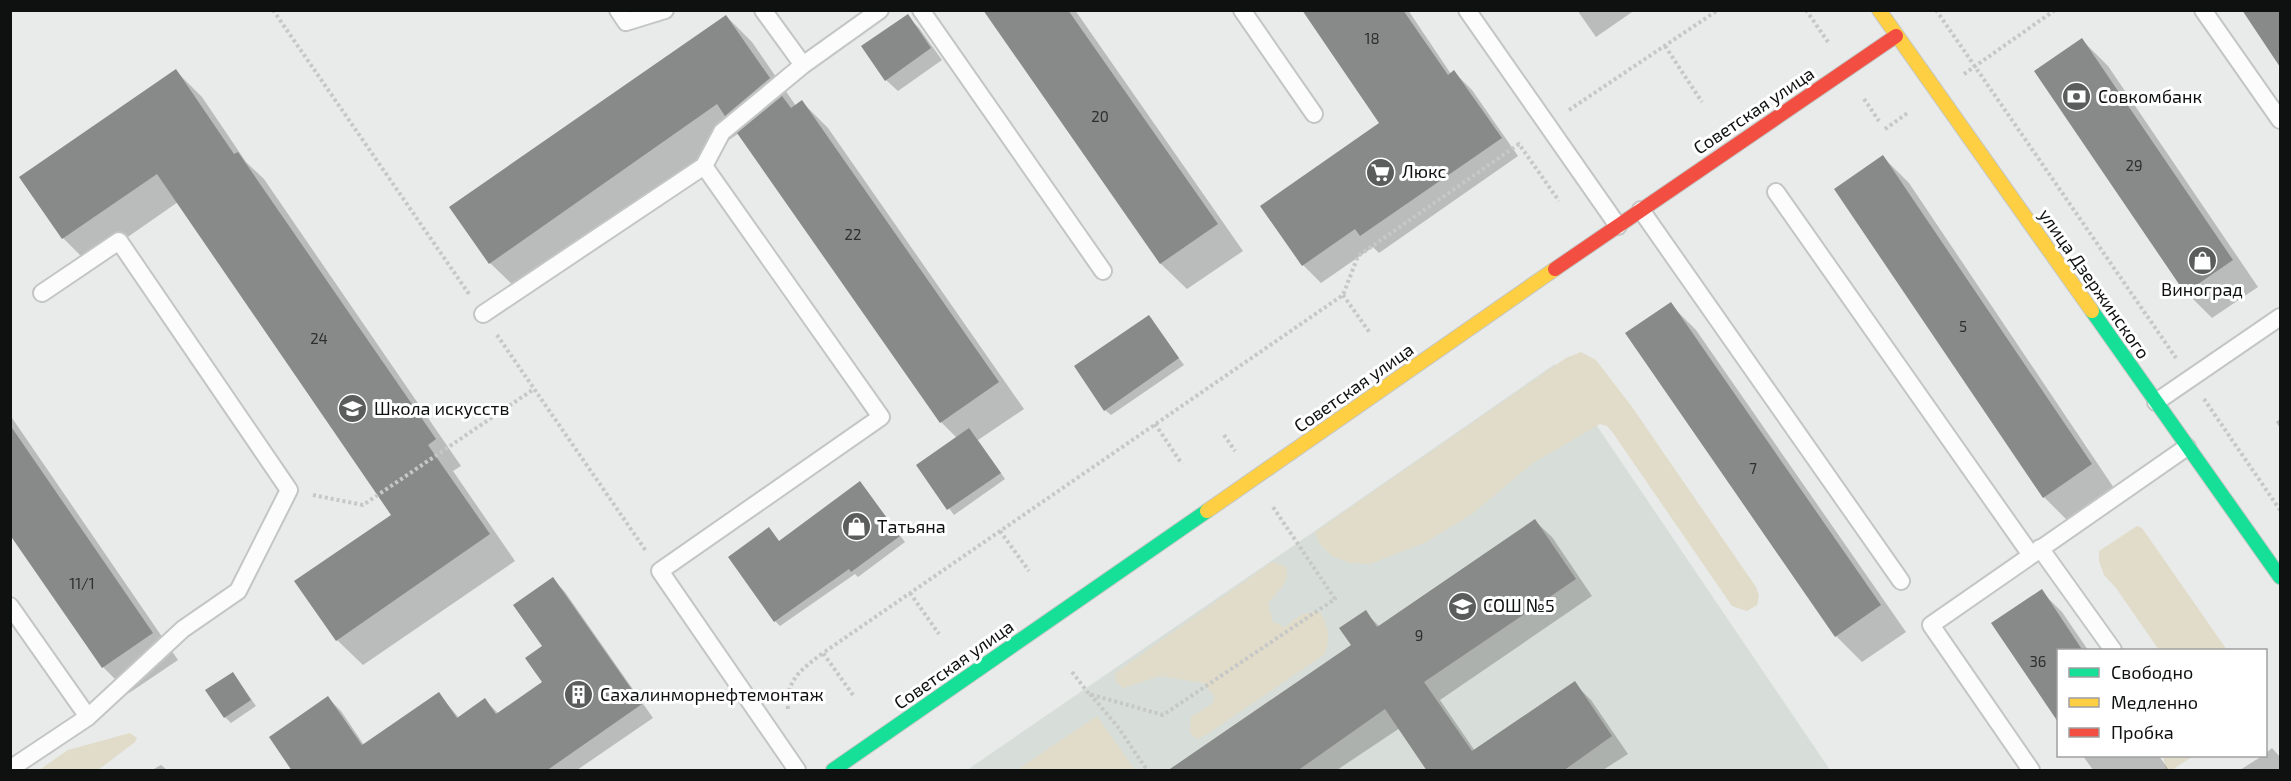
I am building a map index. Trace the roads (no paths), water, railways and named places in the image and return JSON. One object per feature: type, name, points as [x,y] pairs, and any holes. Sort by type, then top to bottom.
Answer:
[{"type":"street","name":"улица Дзержинского","points":[[1879,10],[2280,578]]},
{"type":"street","name":"Советская улица","points":[[833,771],[1641,210],[1896,36]]},
{"type":"lane","points":[[618,10],[626,22],[665,10]]},
{"type":"lane","points":[[763,10],[803,65]]},
{"type":"lane","points":[[483,314],[704,166],[722,132],[803,65],[880,10]]},
{"type":"lane","points":[[921,10],[1103,271]]},
{"type":"lane","points":[[1242,10],[1314,114]]},
{"type":"lane","points":[[1467,10],[1618,226]]},
{"type":"lane","points":[[2203,10],[2280,120]]},
{"type":"lane","points":[[704,166],[881,417],[660,571],[797,771]]},
{"type":"lane","points":[[1776,192],[2035,551],[2111,649]]},
{"type":"lane","points":[[1641,210],[1901,581]]},
{"type":"lane","points":[[10,769],[88,717],[183,629],[238,591],[289,490],[118,241],[42,293]]},
{"type":"lane","points":[[2156,402],[2280,317]]},
{"type":"lane","points":[[2031,771],[1931,625],[2187,447]]},
{"type":"lane","points":[[2263,552],[2280,541]]},
{"type":"lane","points":[[10,606],[88,717]]},
{"type":"place","name":"Совкомбанк","points":[[2077,97]]},
{"type":"place","name":"Люкс","points":[[1381,172]]},
{"type":"place","name":"Виноград","points":[[2202,261]]},
{"type":"place","name":"Школа искусств","points":[[353,409]]},
{"type":"place","name":"Татьяна","points":[[856,527]]},
{"type":"place","name":"СОШ №5","points":[[1462,606]]},
{"type":"place","name":"Сахалинморнефтемонтаж","points":[[579,695]]}]
